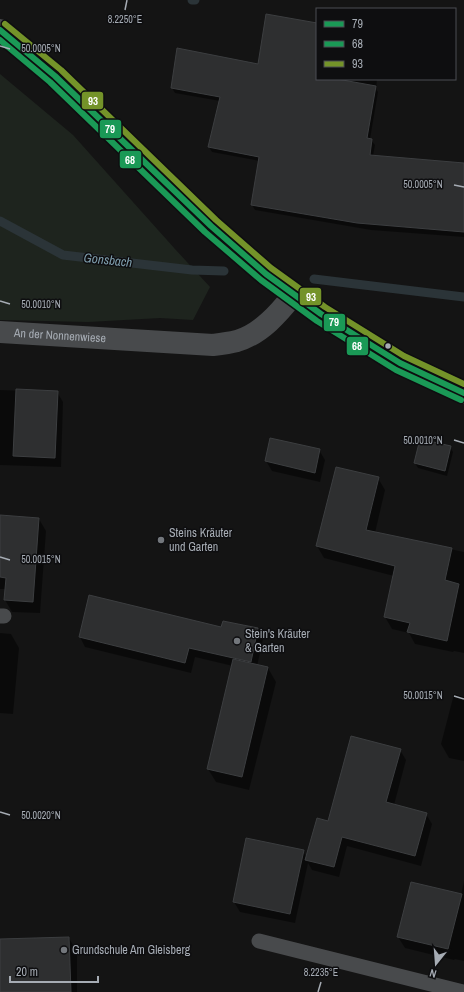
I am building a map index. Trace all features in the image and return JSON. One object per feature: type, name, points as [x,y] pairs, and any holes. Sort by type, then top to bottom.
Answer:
[{"type":"main road","points":[[0,30],[55,76],[211,226],[266,274],[321,314],[400,363],[464,393]]},
{"type":"street","name":"An der Nonnenwiese","points":[[0,332],[213,345],[238,341],[257,331],[278,314],[294,294]]},
{"type":"lane","points":[[259,941],[463,992]]},
{"type":"shaded area","points":[[0,74],[73,135],[210,287],[193,320],[160,318],[88,322],[0,320]]},
{"type":"building","points":[[266,14],[316,23],[316,80],[343,80],[376,86],[367,138],[372,139],[370,155],[464,163],[464,232],[357,223],[251,205],[259,157],[208,147],[220,97],[171,88],[177,48],[258,64]]},
{"type":"building","points":[[16,389],[58,391],[55,458],[13,456]]},
{"type":"building","points":[[270,438],[320,449],[315,473],[265,461]]},
{"type":"building","points":[[420,439],[451,446],[445,471],[414,463]]},
{"type":"building","points":[[336,467],[379,477],[366,530],[452,548],[445,580],[459,584],[447,641],[407,632],[410,623],[384,617],[395,566],[316,546]]},
{"type":"building","points":[[0,515],[39,518],[33,602],[4,600],[6,578],[0,577]]},
{"type":"building","points":[[89,595],[221,627],[223,621],[258,628],[251,662],[189,648],[185,663],[79,637]]},
{"type":"building","points":[[233,659],[268,667],[242,777],[207,769]]},
{"type":"building","points":[[351,736],[401,749],[386,802],[427,813],[415,856],[342,837],[334,867],[305,860],[317,818],[328,821]]},
{"type":"building","points":[[246,838],[304,850],[290,914],[233,902]]},
{"type":"building","points":[[411,882],[462,894],[448,949],[397,937]]},
{"type":"building","points":[[69,937],[71,992],[0,992],[0,939]]},
{"type":"waterway","name":"Gonsbach","points":[[0,221],[63,255],[192,270],[224,271]]},
{"type":"waterway","name":"Gonsbach","points":[[314,279],[464,297]]},
{"type":"transit line","name":"93","points":[[5,24],[61,70],[216,220],[271,268],[325,307],[404,356],[464,384]]},
{"type":"transit line","name":"79","points":[[0,30],[55,76],[211,226],[266,274],[321,314],[400,363],[464,393]]},
{"type":"transit line","name":"68","points":[[0,40],[50,82],[205,232],[261,280],[317,321],[396,370],[461,400]]},
{"type":"place","name":"Steins Kräuter und Garten","points":[[161,540]]},
{"type":"place","name":"Stein's Kräuter & Garten","points":[[237,641]]},
{"type":"place","name":"Grundschule Am Gleisberg","points":[[64,950]]}]
